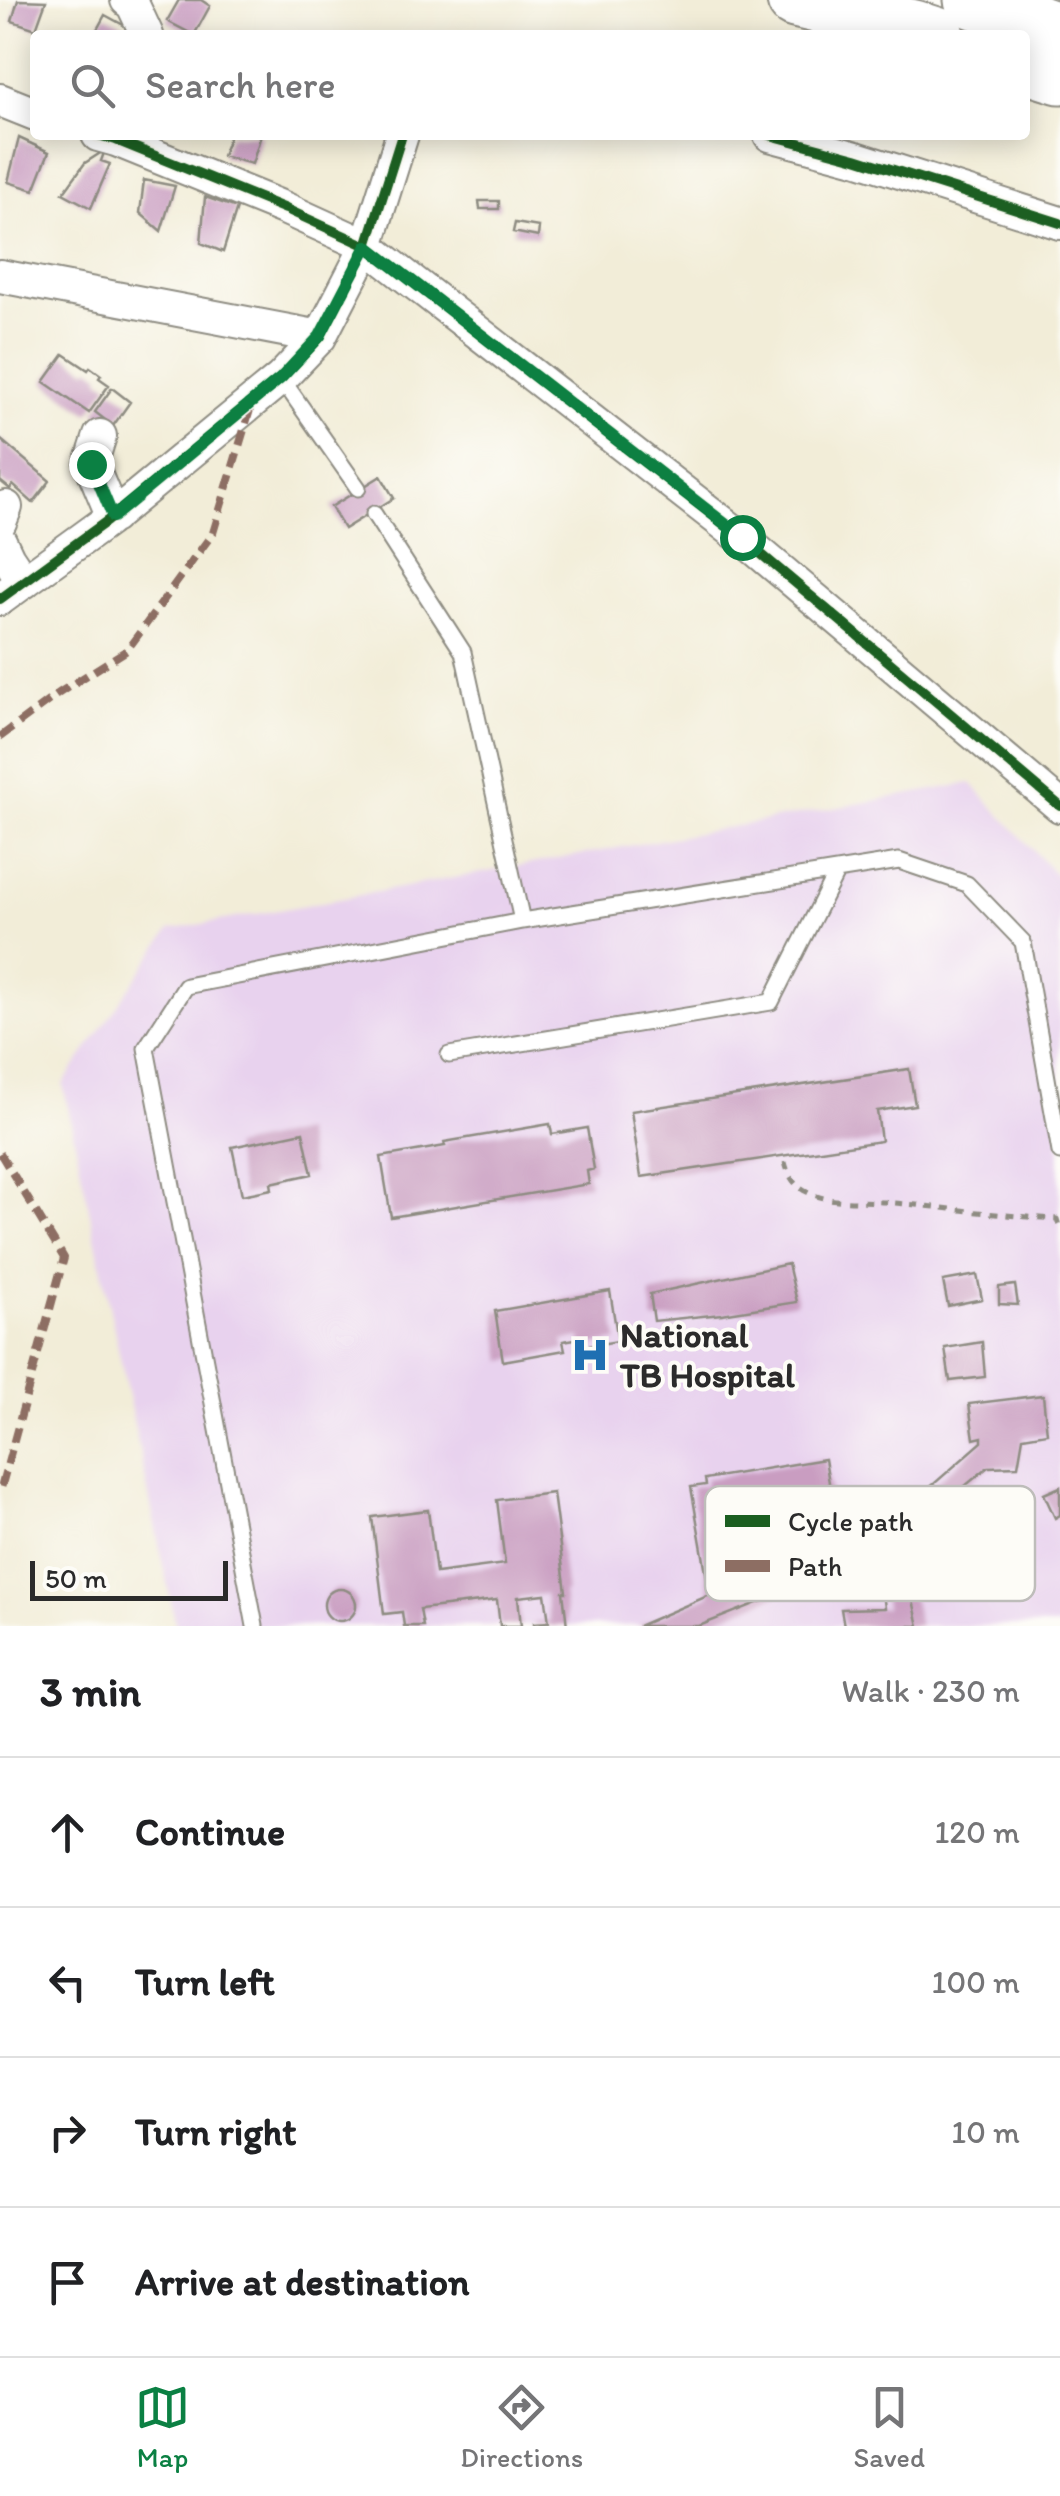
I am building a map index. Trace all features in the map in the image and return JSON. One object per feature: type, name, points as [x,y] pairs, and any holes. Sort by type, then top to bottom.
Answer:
[{"type":"highway","points":[[794,0],[920,30]]},
{"type":"highway","points":[[972,0],[1060,31]]},
{"type":"highway","points":[[1030,67],[1060,76]]},
{"type":"street","points":[[127,0],[144,30]]},
{"type":"street","points":[[0,100],[30,112]]},
{"type":"street","points":[[121,140],[367,246],[742,537],[1060,806]]},
{"type":"street","points":[[0,541],[12,591],[113,517],[281,378],[320,336],[367,246],[400,140]]},
{"type":"street","points":[[789,140],[1060,223]]},
{"type":"street","points":[[0,276],[320,336]]},
{"type":"street","points":[[100,436],[91,464],[113,517]]},
{"type":"lane","points":[[281,378],[358,488]]},
{"type":"lane","points":[[374,514],[463,652],[522,920]]},
{"type":"lane","points":[[256,1626],[146,1048],[186,986],[522,920],[899,861],[967,884],[1023,942],[1060,1152]]},
{"type":"lane","points":[[449,1056],[770,1002],[837,871]]},
{"type":"path","points":[[785,1162],[788,1176],[807,1192],[836,1200],[1057,1219],[1060,1229]]},
{"type":"shaded area","name":"National TB Hospital","points":[[971,783],[1060,879],[1060,1626],[176,1626],[63,1084],[170,930]]},
{"type":"building","points":[[18,0],[46,1],[36,29],[12,21]]},
{"type":"building","points":[[179,0],[201,0],[210,6],[197,30],[184,30],[167,21]]},
{"type":"building","points":[[105,15],[127,27],[126,30],[97,30]]},
{"type":"building","points":[[19,138],[49,152],[34,190],[8,182]]},
{"type":"building","points":[[228,140],[259,140],[252,164],[222,156]]},
{"type":"building","points":[[105,150],[101,161],[110,164],[91,208],[63,193],[85,163]]},
{"type":"building","points":[[144,180],[175,186],[161,231],[140,213]]},
{"type":"building","points":[[205,197],[237,208],[223,252],[201,243]]},
{"type":"building","points":[[479,201],[499,201],[499,209],[480,209]]},
{"type":"building","points":[[515,223],[539,227],[538,237],[513,232]]},
{"type":"building","points":[[64,354],[88,370],[90,367],[109,385],[89,413],[44,382]]},
{"type":"building","points":[[112,388],[130,402],[113,426],[95,412]]},
{"type":"building","points":[[0,439],[50,481],[33,503],[13,485],[10,489],[0,481]]},
{"type":"building","points":[[381,476],[394,498],[344,529],[331,507]]},
{"type":"building","points":[[909,1069],[915,1105],[877,1111],[881,1141],[641,1177],[631,1111]]},
{"type":"building","points":[[550,1124],[552,1134],[587,1128],[594,1169],[587,1171],[589,1184],[391,1217],[381,1157]]},
{"type":"building","points":[[303,1132],[312,1174],[271,1183],[272,1189],[242,1195],[232,1147]]},
{"type":"building","points":[[788,1264],[797,1302],[654,1321],[650,1294]]},
{"type":"building","points":[[977,1275],[982,1299],[948,1306],[943,1281]]},
{"type":"building","points":[[1015,1285],[1018,1305],[999,1304],[999,1287]]},
{"type":"building","points":[[610,1291],[618,1341],[582,1347],[581,1338],[563,1341],[565,1350],[503,1361],[495,1311]]},
{"type":"building","points":[[982,1342],[985,1377],[950,1381],[945,1348]]},
{"type":"building","points":[[1043,1395],[1047,1433],[1023,1437],[1018,1466],[988,1467],[965,1486],[932,1486],[982,1442],[982,1437],[974,1439],[969,1404]]},
{"type":"building","points":[[825,1459],[830,1486],[705,1486],[705,1567],[691,1487],[706,1485],[705,1479]]},
{"type":"building","points":[[1060,1487],[1060,1515],[1055,1518],[1044,1494]]},
{"type":"building","points":[[553,1493],[567,1626],[534,1626],[549,1622],[545,1594],[518,1597],[521,1626],[500,1626],[497,1600],[420,1609],[423,1626],[404,1626],[402,1612],[384,1614],[372,1517],[428,1510],[436,1573],[505,1564],[497,1500]]},
{"type":"building","points":[[340,1589],[351,1594],[356,1605],[351,1616],[340,1621],[329,1616],[324,1605],[329,1594]]},
{"type":"building","points":[[705,1597],[705,1601],[762,1601],[699,1626],[638,1626]]},
{"type":"building","points":[[884,1601],[913,1601],[919,1626],[844,1626],[841,1609],[885,1608]]},
{"type":"marked path","points":[[0,737],[127,650],[213,533],[252,403]]},
{"type":"marked path","points":[[0,1153],[64,1258],[0,1492]]},
{"type":"cycle path","points":[[116,140],[367,246],[741,537],[1060,806]]},
{"type":"cycle path","points":[[0,599],[107,521],[281,378],[320,337],[367,246],[400,140]]},
{"type":"cycle path","points":[[789,140],[1060,223]]},
{"type":"place","name":"National TB Hospital","points":[[590,1355]]},
{"type":"route","points":[[91,464],[113,517],[281,378],[320,336],[367,246],[742,537]]}]
